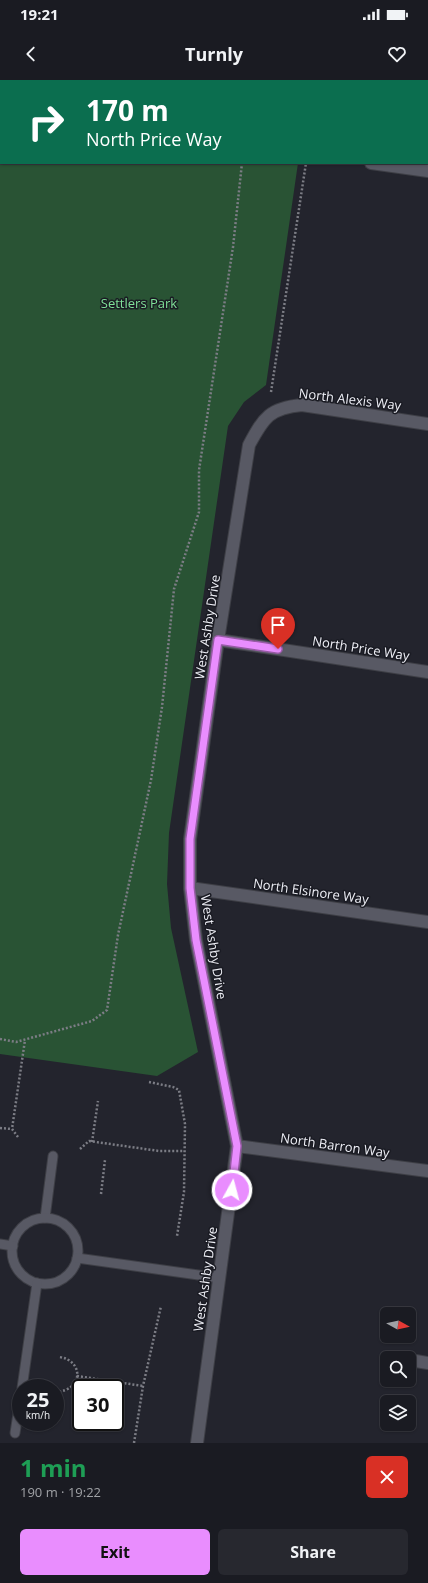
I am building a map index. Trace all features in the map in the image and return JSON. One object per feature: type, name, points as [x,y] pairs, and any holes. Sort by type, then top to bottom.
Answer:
[{"type":"street","points":[[378,164],[428,171]]},
{"type":"street","name":"North Alexis Way","points":[[270,414],[285,407],[302,405],[428,424]]},
{"type":"street","name":"West Ashby Drive","points":[[197,1443],[237,1146],[196,940],[190,888],[190,839],[218,640],[249,445],[258,428],[270,414]]},
{"type":"street","name":"North Price Way","points":[[218,640],[428,672]]},
{"type":"street","name":"North Elsinore Way","points":[[190,888],[428,922]]},
{"type":"street","name":"North Barron Way","points":[[237,1146],[428,1171]]},
{"type":"street","points":[[416,1361],[428,1363]]},
{"type":"lane","points":[[44,1218],[53,1156]]},
{"type":"lane","points":[[44,1218],[54,1219],[63,1223],[71,1230],[76,1238],[78,1248],[77,1258],[73,1268],[66,1276],[58,1281],[48,1284],[37,1283],[28,1279],[20,1272],[12,1252],[18,1232],[25,1225],[34,1220],[44,1218]]},
{"type":"lane","points":[[0,1244],[13,1246]]},
{"type":"lane","points":[[77,1258],[220,1278]]},
{"type":"lane","points":[[23,1379],[37,1283]]},
{"type":"path","points":[[0,1039],[16,1042],[92,1021],[108,1010],[118,934],[151,780],[162,707],[174,589],[199,512],[199,470],[233,247],[242,164]]},
{"type":"path","points":[[271,392],[306,164]]},
{"type":"path","points":[[12,1129],[25,1039]]},
{"type":"path","points":[[149,1082],[173,1086],[180,1090],[185,1124],[184,1192],[177,1236]]},
{"type":"path","points":[[92,1142],[98,1101]]},
{"type":"path","points":[[0,1128],[12,1129],[18,1136]]},
{"type":"path","points":[[80,1150],[89,1141],[159,1151],[184,1151]]},
{"type":"path","points":[[100,1194],[105,1160]]},
{"type":"path","points":[[134,1443],[143,1386],[161,1306]]},
{"type":"path","points":[[59,1358],[64,1358],[71,1362],[76,1367],[78,1376],[76,1383],[64,1392]]},
{"type":"path","points":[[78,1376],[143,1386]]},
{"type":"green space","name":"Settlers Park","points":[[0,164],[298,164],[266,385],[244,402],[228,426],[169,833],[167,884],[171,928],[198,1052],[157,1076],[0,1054]]},
{"type":"route","points":[[232,1190],[237,1146],[196,940],[190,888],[190,839],[218,640],[278,649]]}]
